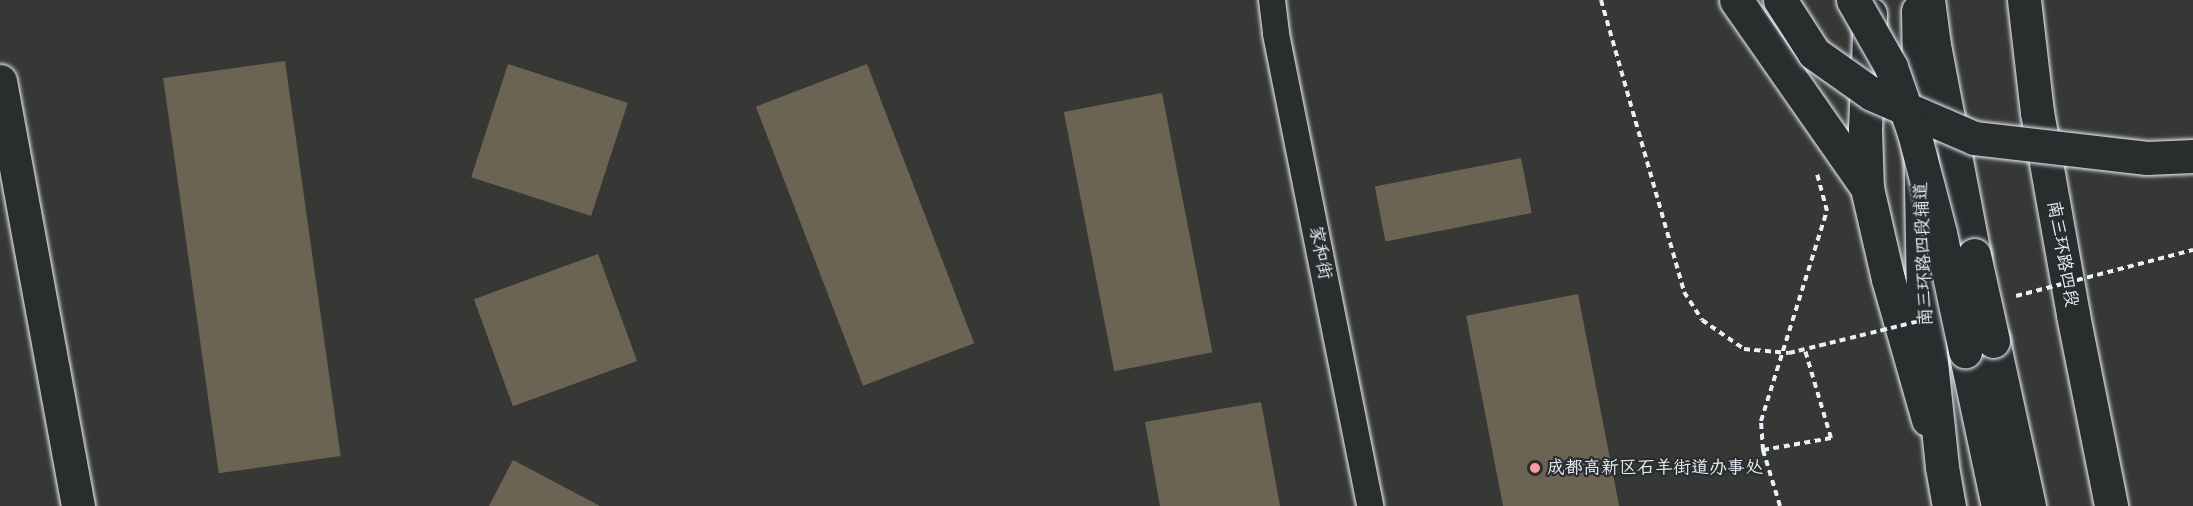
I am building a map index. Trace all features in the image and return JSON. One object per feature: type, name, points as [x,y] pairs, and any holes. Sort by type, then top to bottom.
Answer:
[{"type":"main road","points":[[1736,0],[1868,188]]},
{"type":"main road","points":[[1780,0],[1814,53],[1872,94],[1974,138],[2147,158],[2193,156]]},
{"type":"main road","points":[[1853,0],[1891,67],[1914,133],[1940,233],[1998,506]]},
{"type":"main road","points":[[1871,0],[1865,129],[1868,188],[1888,279],[1942,467]]},
{"type":"main road","name":"南三环路四段辅道","points":[[1918,0],[1923,286],[1942,467],[1949,506]]},
{"type":"main road","points":[[1928,0],[1934,45],[1974,255],[2029,506]]},
{"type":"main road","name":"南三环路四段","points":[[2024,0],[2037,112],[2073,315],[2111,506]]},
{"type":"main road","points":[[0,81],[78,506]]},
{"type":"street","name":"家和街","points":[[1272,0],[1276,34],[1370,506]]},
{"type":"path","points":[[1601,0],[1684,291],[1702,320],[1744,349],[1789,353],[1931,318]]},
{"type":"path","points":[[1780,506],[1763,450],[1761,420],[1827,211],[1814,165]]},
{"type":"path","points":[[2011,298],[2193,250]]},
{"type":"path","points":[[1763,450],[1832,438],[1805,350]]},
{"type":"building","points":[[285,61],[341,456],[219,473],[163,78]]},
{"type":"building","points":[[508,64],[628,103],[591,216],[471,177]]},
{"type":"building","points":[[867,64],[974,343],[863,386],[756,107]]},
{"type":"building","points":[[1162,93],[1212,352],[1114,371],[1064,112]]},
{"type":"building","points":[[1521,158],[1532,213],[1385,241],[1375,186]]},
{"type":"building","points":[[598,254],[637,361],[513,406],[474,299]]},
{"type":"building","points":[[1578,294],[1619,506],[1503,506],[1466,316]]},
{"type":"building","points":[[1261,402],[1280,506],[1160,506],[1145,422]]},
{"type":"building","points":[[513,460],[600,506],[489,506]]},
{"type":"place","name":"成都高新区石羊街道办事处","points":[[1535,468]]}]
